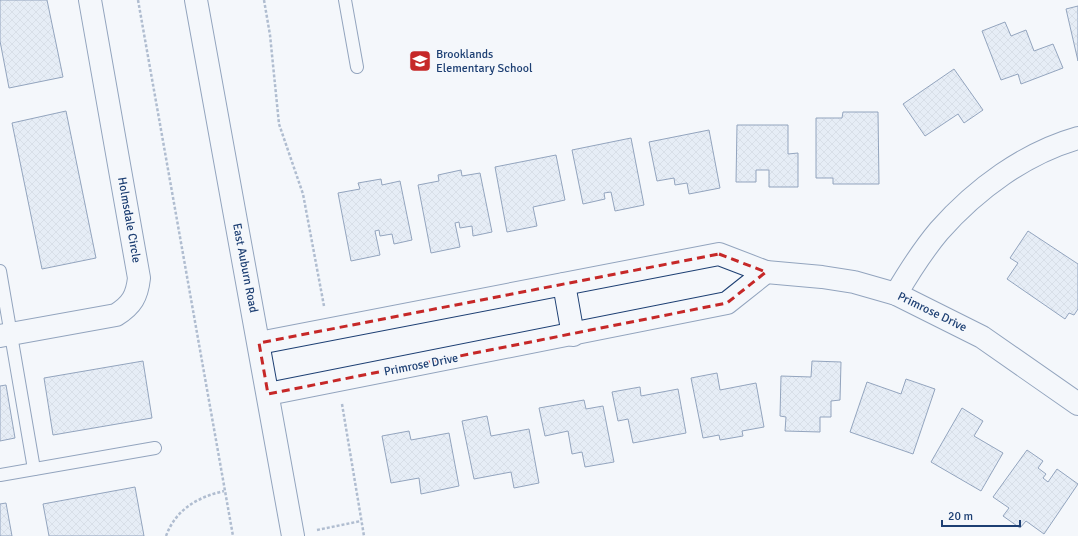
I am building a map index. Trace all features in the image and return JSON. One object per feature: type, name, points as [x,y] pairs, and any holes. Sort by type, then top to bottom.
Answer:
[{"type":"street","name":"Holmsdale Circle","points":[[6,335],[116,315],[126,309],[135,299],[138,288],[139,278],[90,0]]},
{"type":"street","name":"East Auburn Road","points":[[196,0],[293,536]]},
{"type":"street","points":[[896,294],[939,231],[979,192],[1027,159],[1052,147],[1078,138]]},
{"type":"street","name":"Primrose Drive","points":[[259,343],[719,254],[766,272],[822,277],[854,282],[896,294],[982,336],[1078,404]]},
{"type":"street","name":"Primrose Drive","points":[[268,394],[573,335],[727,303],[766,272]]},
{"type":"street","points":[[564,284],[573,335]]},
{"type":"lane","points":[[345,0],[357,67]]},
{"type":"lane","points":[[0,271],[6,335],[34,469]]},
{"type":"lane","points":[[0,475],[155,448]]},
{"type":"path","points":[[138,0],[233,536]]},
{"type":"path","points":[[264,0],[270,35],[278,124],[303,194],[324,307]]},
{"type":"path","points":[[341,398],[364,536]]},
{"type":"path","points":[[166,536],[176,517],[188,506],[202,498],[225,491]]},
{"type":"path","points":[[330,527],[361,521]]},
{"type":"highlighted area","points":[[719,254],[766,272],[727,303],[268,394],[259,343]]},
{"type":"building","points":[[0,0],[47,0],[63,77],[9,88],[0,41]]},
{"type":"building","points":[[1078,6],[1078,61],[1066,9]]},
{"type":"building","points":[[1005,22],[1011,36],[1026,30],[1034,51],[1053,44],[1063,68],[1021,84],[1018,74],[1001,80],[982,31]]},
{"type":"building","points":[[954,69],[983,110],[964,123],[958,114],[925,136],[903,104]]},
{"type":"building","points":[[66,111],[96,258],[42,269],[12,123]]},
{"type":"building","points":[[843,112],[878,112],[879,184],[833,184],[833,178],[816,178],[816,118],[842,118]]},
{"type":"building","points":[[737,125],[788,125],[788,154],[798,153],[798,187],[769,187],[769,170],[756,170],[756,182],[736,182]]},
{"type":"building","points":[[709,130],[720,188],[689,194],[687,183],[675,185],[674,178],[657,181],[649,142]]},
{"type":"building","points":[[631,138],[644,205],[615,211],[611,192],[604,193],[605,199],[583,204],[572,150]]},
{"type":"building","points":[[556,155],[565,200],[533,207],[537,226],[507,232],[495,167]]},
{"type":"building","points":[[461,170],[462,176],[480,173],[492,232],[473,236],[472,226],[460,228],[459,222],[455,223],[460,247],[431,253],[418,185],[439,181],[438,175]]},
{"type":"building","points":[[381,179],[382,185],[400,181],[412,240],[394,244],[392,234],[380,236],[379,230],[375,231],[380,255],[351,261],[338,193],[360,189],[358,183]]},
{"type":"building","points":[[1028,231],[1078,264],[1078,309],[1074,315],[1069,313],[1065,319],[1007,279],[1018,263],[1010,258]]},
{"type":"building","points":[[143,361],[152,418],[53,435],[44,378]]},
{"type":"building","points":[[812,361],[841,362],[840,400],[831,401],[831,417],[820,417],[820,432],[785,431],[786,417],[780,416],[781,376],[811,377]]},
{"type":"building","points":[[717,373],[720,390],[756,383],[764,427],[742,431],[743,436],[720,440],[719,435],[703,438],[691,378]]},
{"type":"building","points":[[906,379],[935,389],[913,454],[850,432],[867,382],[901,394]]},
{"type":"building","points":[[6,385],[15,438],[0,441],[0,386]]},
{"type":"building","points":[[640,387],[641,396],[678,389],[686,433],[633,443],[628,419],[618,421],[612,392]]},
{"type":"building","points":[[584,400],[586,409],[603,406],[614,462],[585,467],[582,452],[572,454],[568,431],[545,436],[539,408]]},
{"type":"building","points":[[962,408],[983,421],[974,436],[1003,453],[981,491],[931,462]]},
{"type":"building","points":[[487,416],[491,436],[529,429],[539,483],[514,488],[511,472],[474,479],[462,421]]},
{"type":"building","points":[[409,431],[411,440],[449,433],[459,486],[421,494],[419,478],[391,483],[382,436]]},
{"type":"building","points":[[1027,450],[1043,461],[1038,468],[1046,474],[1043,478],[1048,482],[1057,469],[1078,484],[1044,534],[1026,521],[1020,528],[1003,516],[1009,508],[993,497]]},
{"type":"building","points":[[135,487],[144,536],[49,536],[43,504]]},
{"type":"building","points":[[6,503],[12,536],[0,536],[0,504]]},
{"type":"place","name":"Brooklands Elementary School","points":[[420,61]]}]
